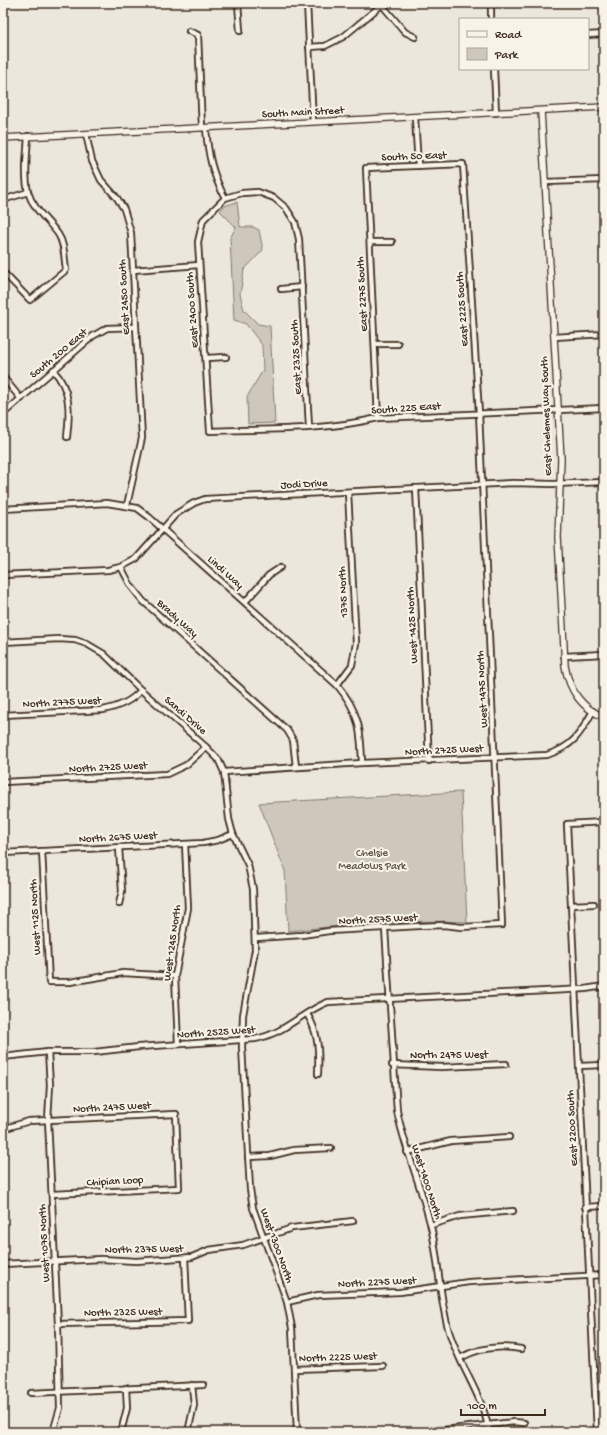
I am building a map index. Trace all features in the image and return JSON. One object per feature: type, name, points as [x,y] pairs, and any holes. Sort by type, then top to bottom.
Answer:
[{"type":"street","points":[[238,3],[240,31]]},
{"type":"street","points":[[307,3],[313,122]]},
{"type":"street","points":[[491,3],[491,18]]},
{"type":"street","points":[[309,47],[325,46],[343,37],[383,4],[404,32],[415,37]]},
{"type":"street","points":[[189,31],[198,35],[204,128],[208,155],[214,176],[225,198]]},
{"type":"street","points":[[589,35],[604,34]]},
{"type":"street","points":[[494,70],[496,113]]},
{"type":"street","name":"South Main Street","points":[[3,138],[604,108]]},
{"type":"street","name":"East Chelemes Way South","points":[[541,111],[561,459],[558,554],[564,666],[570,686],[586,706],[604,717]]},
{"type":"street","points":[[415,117],[418,166]]},
{"type":"street","name":"East 2450 South","points":[[86,134],[92,161],[101,180],[117,198],[129,221],[142,438],[127,505]]},
{"type":"street","points":[[3,272],[30,300],[66,270],[63,247],[59,235],[36,208],[28,192],[26,171],[28,136]]},
{"type":"street","name":"South 50 East","points":[[366,168],[463,164]]},
{"type":"street","name":"East 2225 South","points":[[463,164],[479,413],[480,452]]},
{"type":"street","name":"East 2275 South","points":[[366,168],[378,418]]},
{"type":"street","points":[[545,182],[604,180]]},
{"type":"street","points":[[3,200],[28,192]]},
{"type":"street","name":"East 2325 South","points":[[225,198],[242,193],[258,192],[274,198],[286,208],[296,222],[299,239],[309,427]]},
{"type":"street","name":"East 2400 South","points":[[210,431],[198,242],[203,220],[225,198]]},
{"type":"street","name":"East 2275 South","points":[[370,242],[392,242]]},
{"type":"street","points":[[133,270],[199,265]]},
{"type":"street","points":[[281,289],[302,287]]},
{"type":"street","name":"South 200 East","points":[[3,414],[54,370],[107,328],[136,327]]},
{"type":"street","points":[[554,337],[604,334]]},
{"type":"street","name":"East 2275 South","points":[[375,344],[398,344]]},
{"type":"street","points":[[206,358],[226,358]]},
{"type":"street","points":[[54,370],[67,392],[69,424],[67,436]]},
{"type":"street","points":[[3,377],[21,399]]},
{"type":"street","name":"South 225 East","points":[[210,431],[351,424],[378,418],[604,408]]},
{"type":"street","name":"West 1475 North","points":[[480,452],[502,925]]},
{"type":"street","name":"Jodi Drive","points":[[121,567],[136,559],[163,528],[184,508],[205,499],[513,483],[560,484],[604,482]]},
{"type":"street","name":"West 1425 North","points":[[416,488],[429,761]]},
{"type":"street","name":"1375 North","points":[[337,685],[352,665],[356,643],[348,492]]},
{"type":"street","name":"Lindi Way","points":[[3,509],[107,503],[127,505],[137,508],[163,528],[337,685],[355,710],[361,737],[362,763]]},
{"type":"street","points":[[3,575],[108,570],[121,567]]},
{"type":"street","name":"Brady Way","points":[[121,567],[131,586],[143,601],[287,730],[293,740],[296,767]]},
{"type":"street","points":[[245,602],[269,575],[281,567]]},
{"type":"street","name":"Sandi Drive","points":[[3,642],[58,639],[81,642],[104,654],[141,690],[206,747],[218,759],[224,772]]},
{"type":"street","points":[[564,656],[604,654]]},
{"type":"street","name":"North 2775 West","points":[[3,715],[110,709],[130,700],[141,690]]},
{"type":"street","name":"North 2725 West","points":[[362,763],[547,755],[564,749],[580,734],[593,711]]},
{"type":"street","name":"North 2725 West","points":[[3,782],[167,774],[186,765],[206,747]]},
{"type":"street","points":[[224,772],[362,763]]},
{"type":"street","name":"West 1300 North","points":[[224,772],[227,810],[233,834],[248,865],[251,876],[256,938],[254,961],[243,1015],[242,1040],[248,1156],[253,1208],[262,1237],[287,1302],[292,1328],[297,1432]]},
{"type":"street","name":"East 2200 South","points":[[597,1432],[567,824],[604,822]]},
{"type":"street","name":"North 2675 West","points":[[3,853],[211,842],[233,834]]},
{"type":"street","name":"West 1245 North","points":[[178,1044],[175,976],[188,908],[185,844]]},
{"type":"street","points":[[119,848],[122,891],[119,904]]},
{"type":"street","name":"West 1125 North","points":[[42,851],[49,982],[70,982],[123,973],[175,976]]},
{"type":"street","points":[[571,905],[594,904]]},
{"type":"street","name":"North 2575 West","points":[[256,938],[302,935],[329,931],[385,928],[444,925],[461,927],[502,925]]},
{"type":"street","name":"West 1400 North","points":[[385,928],[392,1065],[397,1111],[407,1152],[431,1225],[448,1328],[460,1358],[483,1406],[489,1432]]},
{"type":"street","name":"North 2525 West","points":[[3,1057],[48,1052],[94,1052],[242,1040],[272,1036],[328,1002],[575,990],[604,986]]},
{"type":"street","points":[[307,1014],[316,1031],[319,1054],[318,1074]]},
{"type":"street","name":"West 1075 North","points":[[48,1052],[50,1085],[48,1120],[60,1392],[59,1415],[53,1432]]},
{"type":"street","name":"North 2475 West","points":[[392,1065],[442,1066],[506,1064]]},
{"type":"street","points":[[578,1066],[604,1065]]},
{"type":"street","name":"North 2475 West","points":[[3,1129],[21,1123],[48,1120],[176,1114],[179,1188]]},
{"type":"street","points":[[407,1152],[451,1141],[509,1137]]},
{"type":"street","points":[[248,1156],[270,1156],[294,1150],[331,1148]]},
{"type":"street","name":"Chipian Loop","points":[[52,1194],[179,1188]]},
{"type":"street","points":[[585,1207],[604,1206]]},
{"type":"street","points":[[431,1225],[460,1216],[513,1211]]},
{"type":"street","name":"North 2375 West","points":[[3,1264],[185,1258],[199,1255],[210,1250],[243,1245],[262,1237],[292,1228],[353,1221]]},
{"type":"street","name":"North 2325 West","points":[[58,1324],[188,1321],[185,1258]]},
{"type":"street","points":[[589,1276],[604,1275]]},
{"type":"street","name":"North 2275 West","points":[[287,1302],[318,1295],[400,1292],[469,1282],[589,1276]]},
{"type":"street","points":[[460,1358],[486,1348],[510,1347],[521,1349]]},
{"type":"street","name":"North 2225 West","points":[[294,1369],[383,1366]]},
{"type":"street","points":[[31,1393],[203,1385]]},
{"type":"street","points":[[188,1432],[194,1405],[192,1386]]},
{"type":"street","points":[[121,1432],[127,1408],[126,1388]]},
{"type":"street","points":[[596,1410],[604,1410]]},
{"type":"street","points":[[426,1432],[488,1425],[524,1423]]},
{"type":"green space","points":[[237,202],[240,227],[253,227],[259,230],[263,250],[244,270],[240,294],[244,310],[258,324],[270,326],[275,423],[248,424],[247,397],[263,370],[262,345],[246,324],[234,320],[230,238],[236,227],[220,211],[224,206]]},
{"type":"green space","name":"Chelsie Meadows Park","points":[[461,792],[467,922],[400,922],[288,931],[285,871],[259,803]]}]
